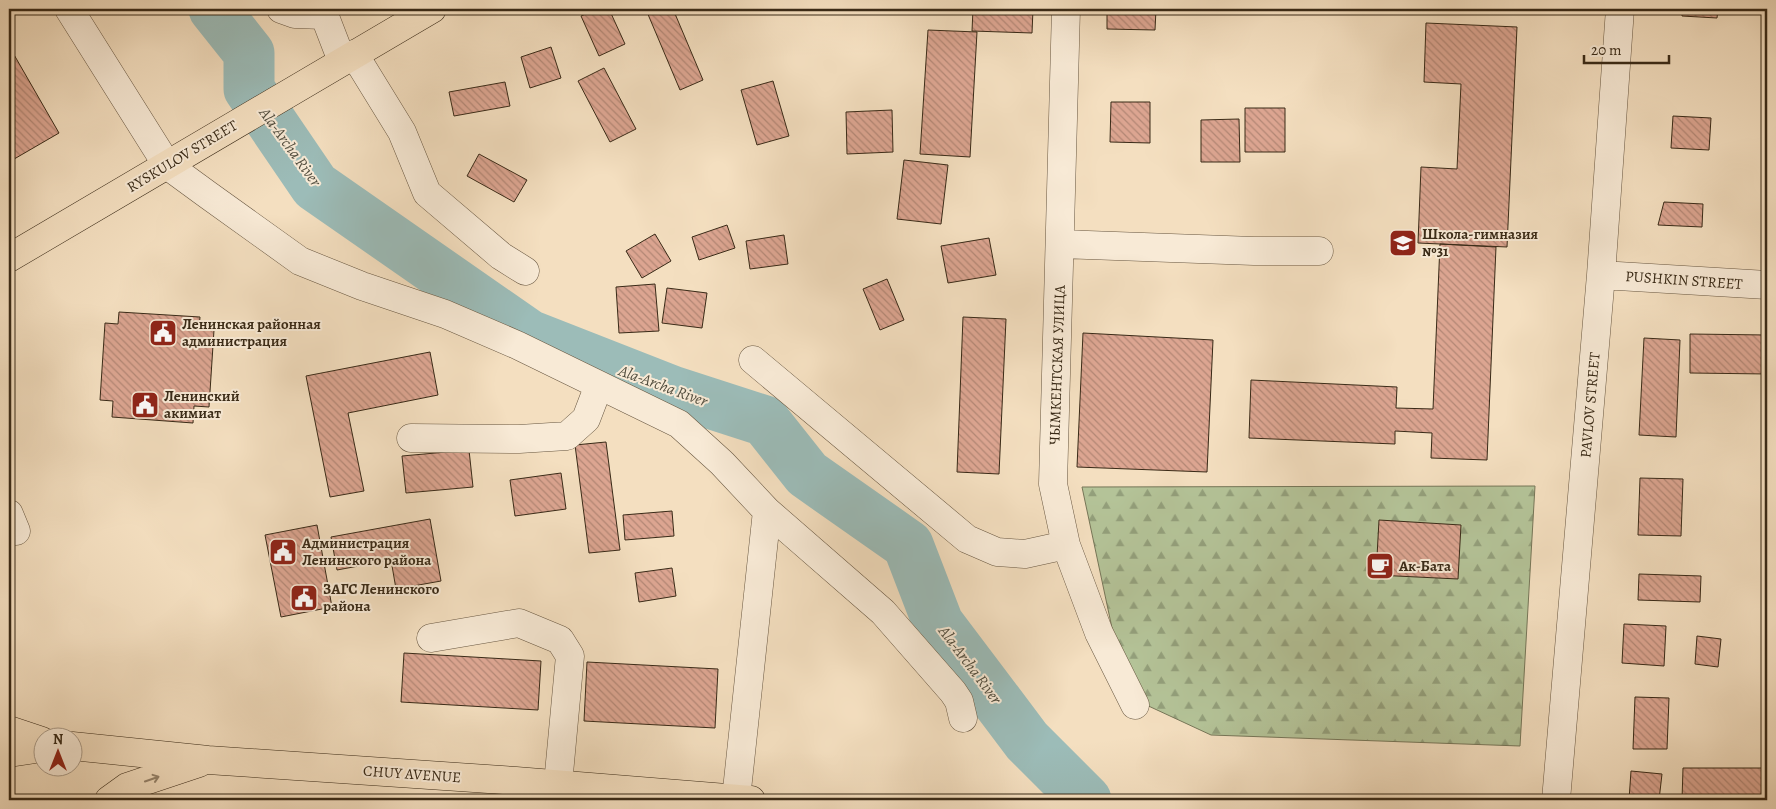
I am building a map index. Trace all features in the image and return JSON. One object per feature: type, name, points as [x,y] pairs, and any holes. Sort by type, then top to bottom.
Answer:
[{"type":"main road","name":"RYSKULOV STREET","points":[[9,258],[432,9]]},
{"type":"main road","points":[[9,730],[32,738]]},
{"type":"main road","name":"CHUY AVENUE","points":[[82,747],[208,760],[558,784],[744,800]]},
{"type":"main road","points":[[9,753],[32,750]]},
{"type":"main road","points":[[109,800],[127,788],[208,760]]},
{"type":"street","points":[[69,9],[167,164],[300,261],[362,286],[445,314],[517,345],[679,424],[722,463],[767,511],[883,612],[959,701],[963,718]]},
{"type":"street","points":[[282,9],[295,14],[323,12],[348,57],[402,132],[427,193],[501,256],[525,271]]},
{"type":"street","name":"ЧЫМКЕНТСКАЯ УЛИЦА","points":[[1066,9],[1053,484],[1066,545],[1099,633],[1135,705]]},
{"type":"street","name":"PAVLOV STREET","points":[[1556,800],[1601,274],[1620,9]]},
{"type":"street","points":[[1060,244],[1319,251]]},
{"type":"street","name":"PUSHKIN STREET","points":[[1601,274],[1767,285]]},
{"type":"street","points":[[753,360],[967,539],[997,552],[1025,554],[1066,545]]},
{"type":"street","points":[[411,438],[519,439],[567,436],[586,419],[599,385]]},
{"type":"street","points":[[744,800],[767,511]]},
{"type":"street","points":[[431,638],[519,623],[560,640],[570,656],[558,784]]},
{"type":"green space","points":[[1535,486],[1520,746],[1211,735],[1142,703],[1112,628],[1082,487]]},
{"type":"building","points":[[9,9],[18,9],[9,14]]},
{"type":"building","points":[[598,9],[609,9],[625,44],[599,56],[581,16]]},
{"type":"building","points":[[654,9],[673,9],[703,80],[680,90],[647,12]]},
{"type":"building","points":[[973,9],[1033,9],[1032,33],[972,31]]},
{"type":"building","points":[[1107,9],[1156,9],[1155,30],[1107,29]]},
{"type":"building","points":[[1682,9],[1718,9],[1717,18],[1682,16]]},
{"type":"building","points":[[1426,23],[1517,27],[1507,247],[1418,243],[1421,167],[1457,169],[1461,84],[1424,82]]},
{"type":"building","points":[[928,30],[977,32],[970,157],[920,154]]},
{"type":"building","points":[[9,46],[59,133],[9,162]]},
{"type":"building","points":[[551,47],[561,78],[530,88],[521,57]]},
{"type":"building","points":[[604,68],[636,129],[610,142],[578,81]]},
{"type":"building","points":[[773,81],[789,136],[757,145],[741,90]]},
{"type":"building","points":[[505,82],[510,106],[454,116],[449,92]]},
{"type":"building","points":[[1111,102],[1150,102],[1150,143],[1110,142]]},
{"type":"building","points":[[1245,108],[1285,108],[1285,152],[1245,152]]},
{"type":"building","points":[[892,110],[893,152],[847,154],[846,112]]},
{"type":"building","points":[[1673,116],[1711,118],[1709,150],[1671,148]]},
{"type":"building","points":[[1239,119],[1240,162],[1201,162],[1201,120]]},
{"type":"building","points":[[479,154],[527,180],[514,202],[467,176]]},
{"type":"building","points":[[904,160],[948,165],[941,224],[897,219]]},
{"type":"building","points":[[1664,202],[1703,204],[1702,227],[1658,225]]},
{"type":"building","points":[[727,225],[735,248],[699,260],[692,237]]},
{"type":"building","points":[[655,234],[671,261],[642,278],[626,251]]},
{"type":"building","points":[[784,235],[788,264],[750,269],[746,241]]},
{"type":"building","points":[[989,238],[996,275],[948,283],[941,246]]},
{"type":"building","points":[[1440,244],[1496,247],[1487,460],[1431,458],[1432,433],[1395,431],[1395,444],[1249,438],[1251,380],[1397,387],[1396,408],[1433,409]]},
{"type":"building","points":[[887,279],[904,320],[880,330],[863,289]]},
{"type":"building","points":[[655,284],[659,331],[619,333],[616,287]]},
{"type":"building","points":[[667,288],[707,293],[702,328],[662,323]]},
{"type":"building","points":[[119,312],[200,317],[199,329],[214,330],[209,407],[194,406],[193,423],[112,417],[113,401],[100,400],[105,323],[118,324]]},
{"type":"building","points":[[963,317],[1006,319],[999,474],[957,472]]},
{"type":"building","points":[[1083,333],[1213,340],[1207,472],[1077,467]]},
{"type":"building","points":[[1690,334],[1767,335],[1767,374],[1690,373]]},
{"type":"building","points":[[1644,338],[1680,340],[1676,437],[1639,435]]},
{"type":"building","points":[[430,352],[438,395],[348,413],[364,491],[330,497],[306,376]]},
{"type":"building","points":[[606,442],[620,550],[589,553],[575,445]]},
{"type":"building","points":[[469,450],[473,487],[406,493],[402,456]]},
{"type":"building","points":[[561,473],[566,509],[515,516],[510,480]]},
{"type":"building","points":[[1640,478],[1683,479],[1681,536],[1638,535]]},
{"type":"building","points":[[672,511],[674,536],[625,540],[623,515]]},
{"type":"building","points":[[430,519],[441,581],[396,589],[391,560],[337,570],[331,537]]},
{"type":"building","points":[[1379,520],[1461,525],[1458,579],[1376,575]]},
{"type":"building","points":[[317,525],[332,607],[281,617],[265,535]]},
{"type":"building","points":[[672,568],[676,596],[639,602],[635,573]]},
{"type":"building","points":[[1639,574],[1701,576],[1700,602],[1638,600]]},
{"type":"building","points":[[1624,624],[1666,626],[1664,666],[1622,663]]},
{"type":"building","points":[[1697,636],[1721,639],[1718,667],[1695,664]]},
{"type":"building","points":[[404,653],[541,661],[538,710],[401,702]]},
{"type":"building","points":[[587,662],[718,669],[715,728],[584,721]]},
{"type":"building","points":[[1635,697],[1669,698],[1667,749],[1633,749]]},
{"type":"building","points":[[1683,768],[1767,768],[1767,800],[1682,800]]},
{"type":"building","points":[[1631,771],[1662,774],[1659,800],[1629,800]]},
{"type":"waterway","name":"Ala-Archa River","points":[[214,9],[249,53],[249,89],[315,186],[529,335],[672,391],[765,421],[807,474],[908,545],[938,623],[1027,741],[1086,800]]},
{"type":"place","name":"Школа-гимназия №31","points":[[1403,243]]},
{"type":"place","name":"Ленинская районная администрация","points":[[163,333]]},
{"type":"place","name":"Ленинский акимиат","points":[[145,405]]},
{"type":"place","name":"Администрация Ленинского района","points":[[283,552]]},
{"type":"place","name":"Ак-Бата","points":[[1380,566]]},
{"type":"place","name":"ЗАГС Ленинского района","points":[[304,598]]}]
